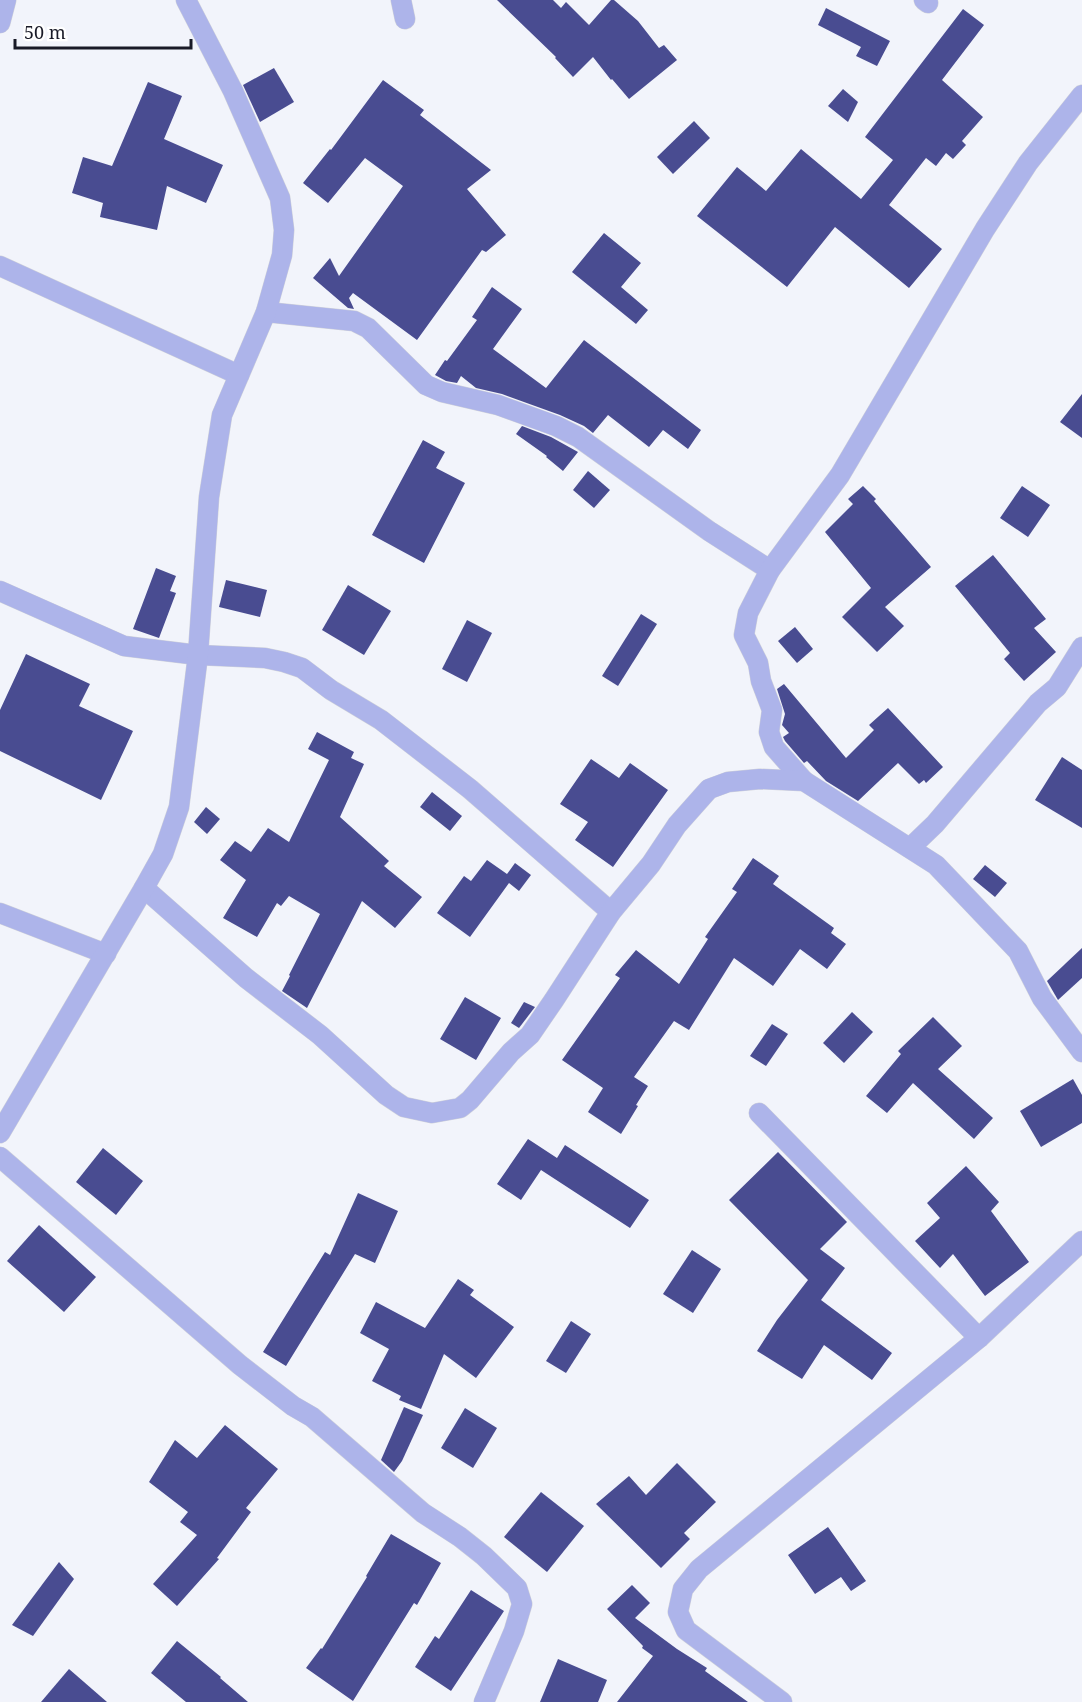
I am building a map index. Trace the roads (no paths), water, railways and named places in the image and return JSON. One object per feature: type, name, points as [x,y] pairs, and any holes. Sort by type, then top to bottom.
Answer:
[{"type":"street","points":[[0,23],[6,0]]},
{"type":"street","points":[[0,1133],[163,854],[179,807],[198,655],[209,497],[222,415],[266,312],[282,255],[284,230],[279,198],[233,90],[186,0]]},
{"type":"street","points":[[1082,95],[1028,163],[985,229],[840,475],[770,570],[748,613],[744,635],[758,663],[761,681],[772,710],[769,732],[774,747],[804,781],[936,866],[1018,951],[1042,998],[1082,1052]]},
{"type":"street","points":[[0,266],[239,375]]},
{"type":"street","points":[[266,312],[354,321],[368,328],[426,385],[442,392],[498,405],[556,426],[578,437],[709,531],[770,570]]},
{"type":"street","points":[[0,591],[124,646],[198,655],[265,658],[302,668],[331,690],[381,720],[470,789],[611,912]]},
{"type":"street","points":[[910,848],[935,824],[1038,703],[1057,687],[1082,647]]},
{"type":"street","points":[[144,888],[246,978],[320,1035],[386,1095],[404,1107],[432,1113],[460,1108],[470,1100],[511,1052],[530,1035],[611,912],[651,864],[677,825],[709,789],[728,782],[760,778],[804,781]]},
{"type":"street","points":[[0,913],[106,954]]},
{"type":"street","points":[[759,1113],[978,1338]]},
{"type":"street","points":[[0,1156],[240,1365],[293,1406],[312,1417],[423,1513],[483,1556],[517,1588],[522,1604],[520,1613],[484,1702]]},
{"type":"street","points":[[782,1702],[686,1630],[678,1612],[683,1589],[699,1569],[978,1338],[1082,1241]]}]
